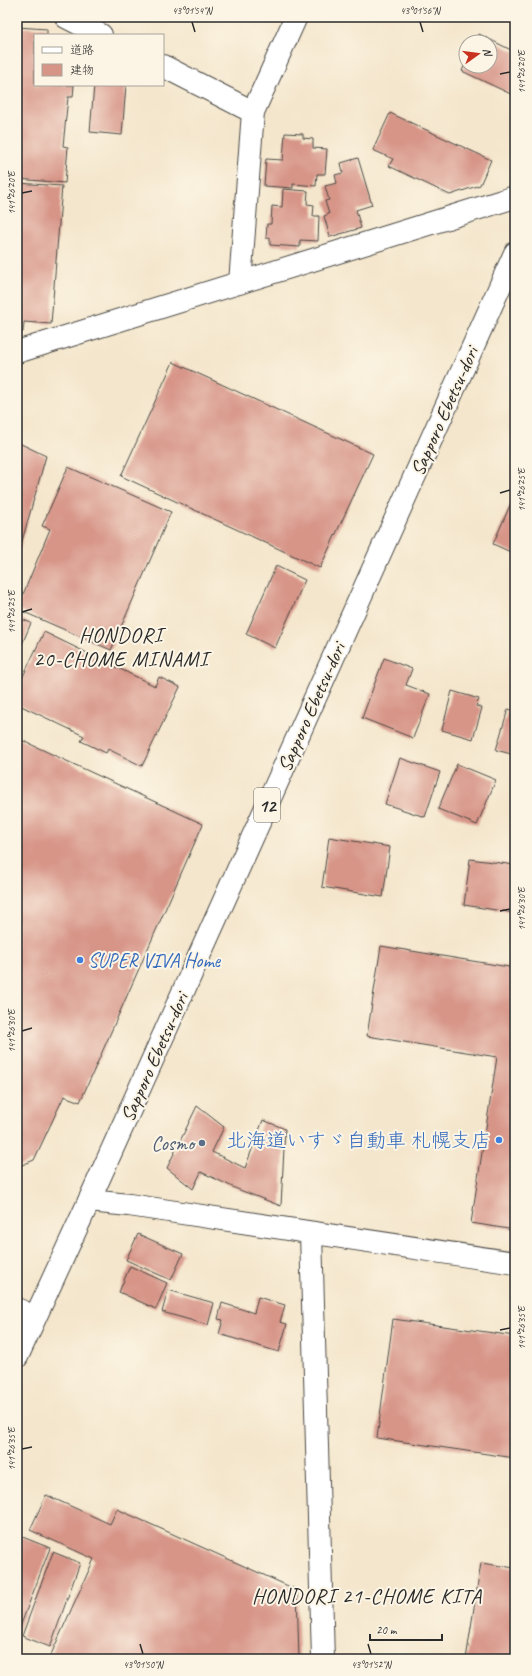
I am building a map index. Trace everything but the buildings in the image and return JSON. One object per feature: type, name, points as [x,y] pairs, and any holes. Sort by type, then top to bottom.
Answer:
[{"type":"main road","points":[[66,17],[99,34]]},
{"type":"main road","points":[[240,283],[253,112],[296,17]]},
{"type":"main road","points":[[164,67],[253,112]]},
{"type":"main road","points":[[17,352],[515,197]]},
{"type":"main road","name":"Sapporo Ebetsu-dori","points":[[17,1357],[26,1313],[89,1201],[515,253]]},
{"type":"main road","points":[[89,1201],[129,1205],[515,1263]]},
{"type":"main road","points":[[311,1233],[323,1659]]},
{"type":"place","name":"SUPER VIVA Home","points":[[80,960]]},
{"type":"place","name":"北海道いすゞ自動車 札幌支店","points":[[499,1140]]},
{"type":"place","name":"Cosmo","points":[[202,1143]]},
{"type":"district","name":"HONDORI 20-CHOME MINAMI","points":[[121,647]]},
{"type":"district","name":"HONDORI 21-CHOME KITA","points":[[367,1596]]}]
